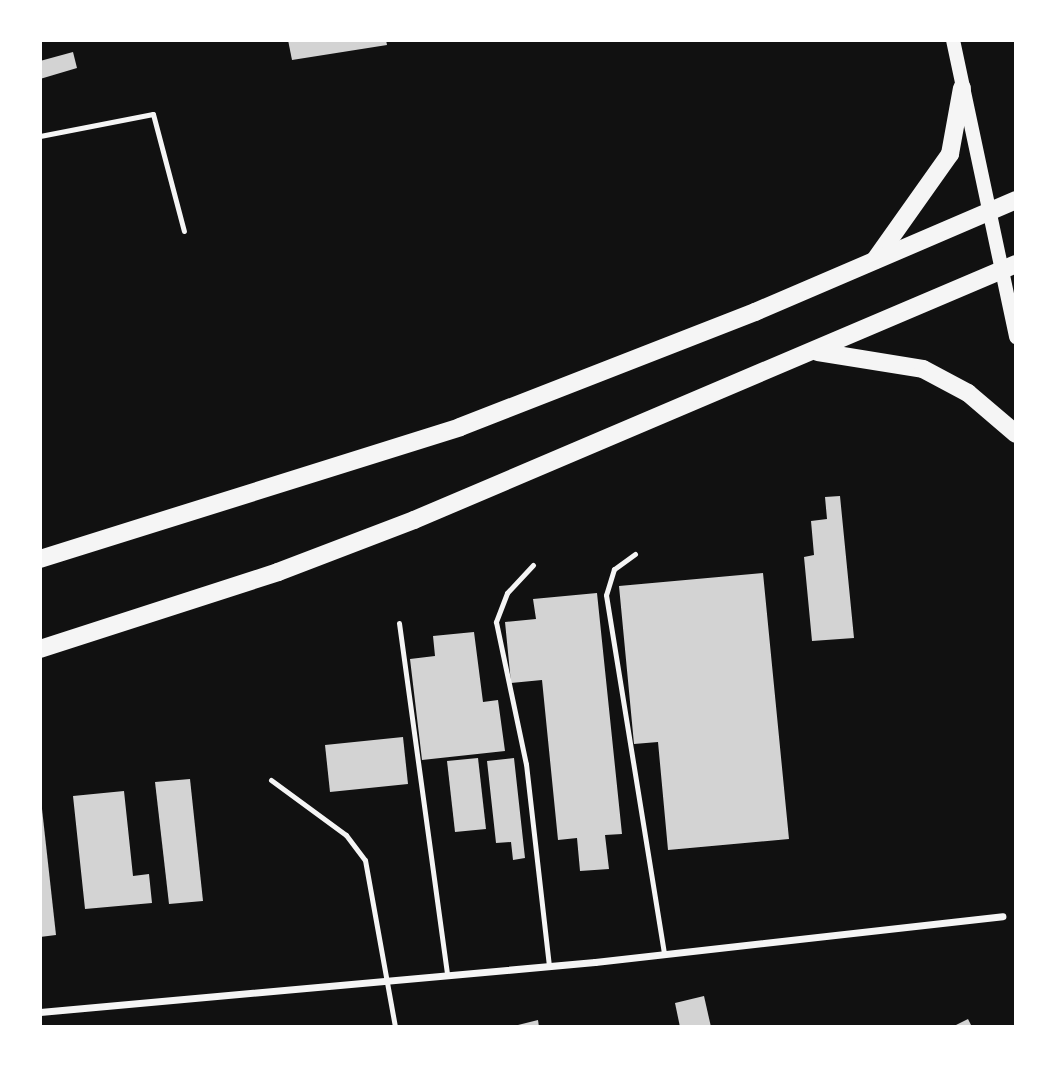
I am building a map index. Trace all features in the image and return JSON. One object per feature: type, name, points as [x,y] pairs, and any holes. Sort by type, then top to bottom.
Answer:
[{"type":"main road","points":[[953,40],[986,215],[1008,267],[1016,337]]},
{"type":"main road","points":[[873,263],[950,154],[962,88]]},
{"type":"main road","points":[[40,559],[460,427],[873,263],[1016,200]]},
{"type":"main road","points":[[40,649],[315,558],[816,352],[1008,267]]},
{"type":"main road","points":[[816,352],[923,369],[968,393],[1016,434]]},
{"type":"street","points":[[40,1012],[549,966],[1002,916]]},
{"type":"lane","points":[[40,136],[153,114],[184,231]]},
{"type":"lane","points":[[635,554],[614,569],[606,595],[664,954]]},
{"type":"lane","points":[[533,565],[512,586],[496,622],[526,764],[549,966]]},
{"type":"lane","points":[[399,623],[447,975]]},
{"type":"lane","points":[[271,780],[346,835],[365,860],[395,1027]]},
{"type":"building","points":[[288,40],[386,40],[387,45],[292,60]]},
{"type":"building","points":[[73,52],[77,68],[40,79],[40,61]]},
{"type":"building","points":[[840,496],[854,638],[812,641],[804,557],[814,555],[811,521],[827,519],[825,497]]},
{"type":"building","points":[[763,573],[789,839],[668,850],[658,742],[634,744],[619,586]]},
{"type":"building","points":[[597,593],[622,834],[605,835],[609,869],[580,871],[577,838],[558,840],[542,680],[511,683],[505,622],[536,619],[533,599]]},
{"type":"building","points":[[474,632],[483,702],[498,700],[505,751],[422,760],[410,659],[435,656],[433,636]]},
{"type":"building","points":[[403,737],[408,784],[330,792],[325,745]]},
{"type":"building","points":[[478,758],[486,829],[455,832],[447,761]]},
{"type":"building","points":[[514,758],[525,858],[513,860],[511,842],[496,843],[487,761]]},
{"type":"building","points":[[190,779],[203,901],[169,904],[155,782]]},
{"type":"building","points":[[40,791],[56,935],[40,937]]},
{"type":"building","points":[[124,791],[133,876],[149,874],[152,903],[85,909],[73,796]]},
{"type":"building","points":[[704,996],[711,1027],[680,1027],[675,1003]]},
{"type":"building","points":[[968,1019],[972,1027],[952,1027]]},
{"type":"building","points":[[538,1020],[539,1027],[514,1027],[514,1026]]}]
